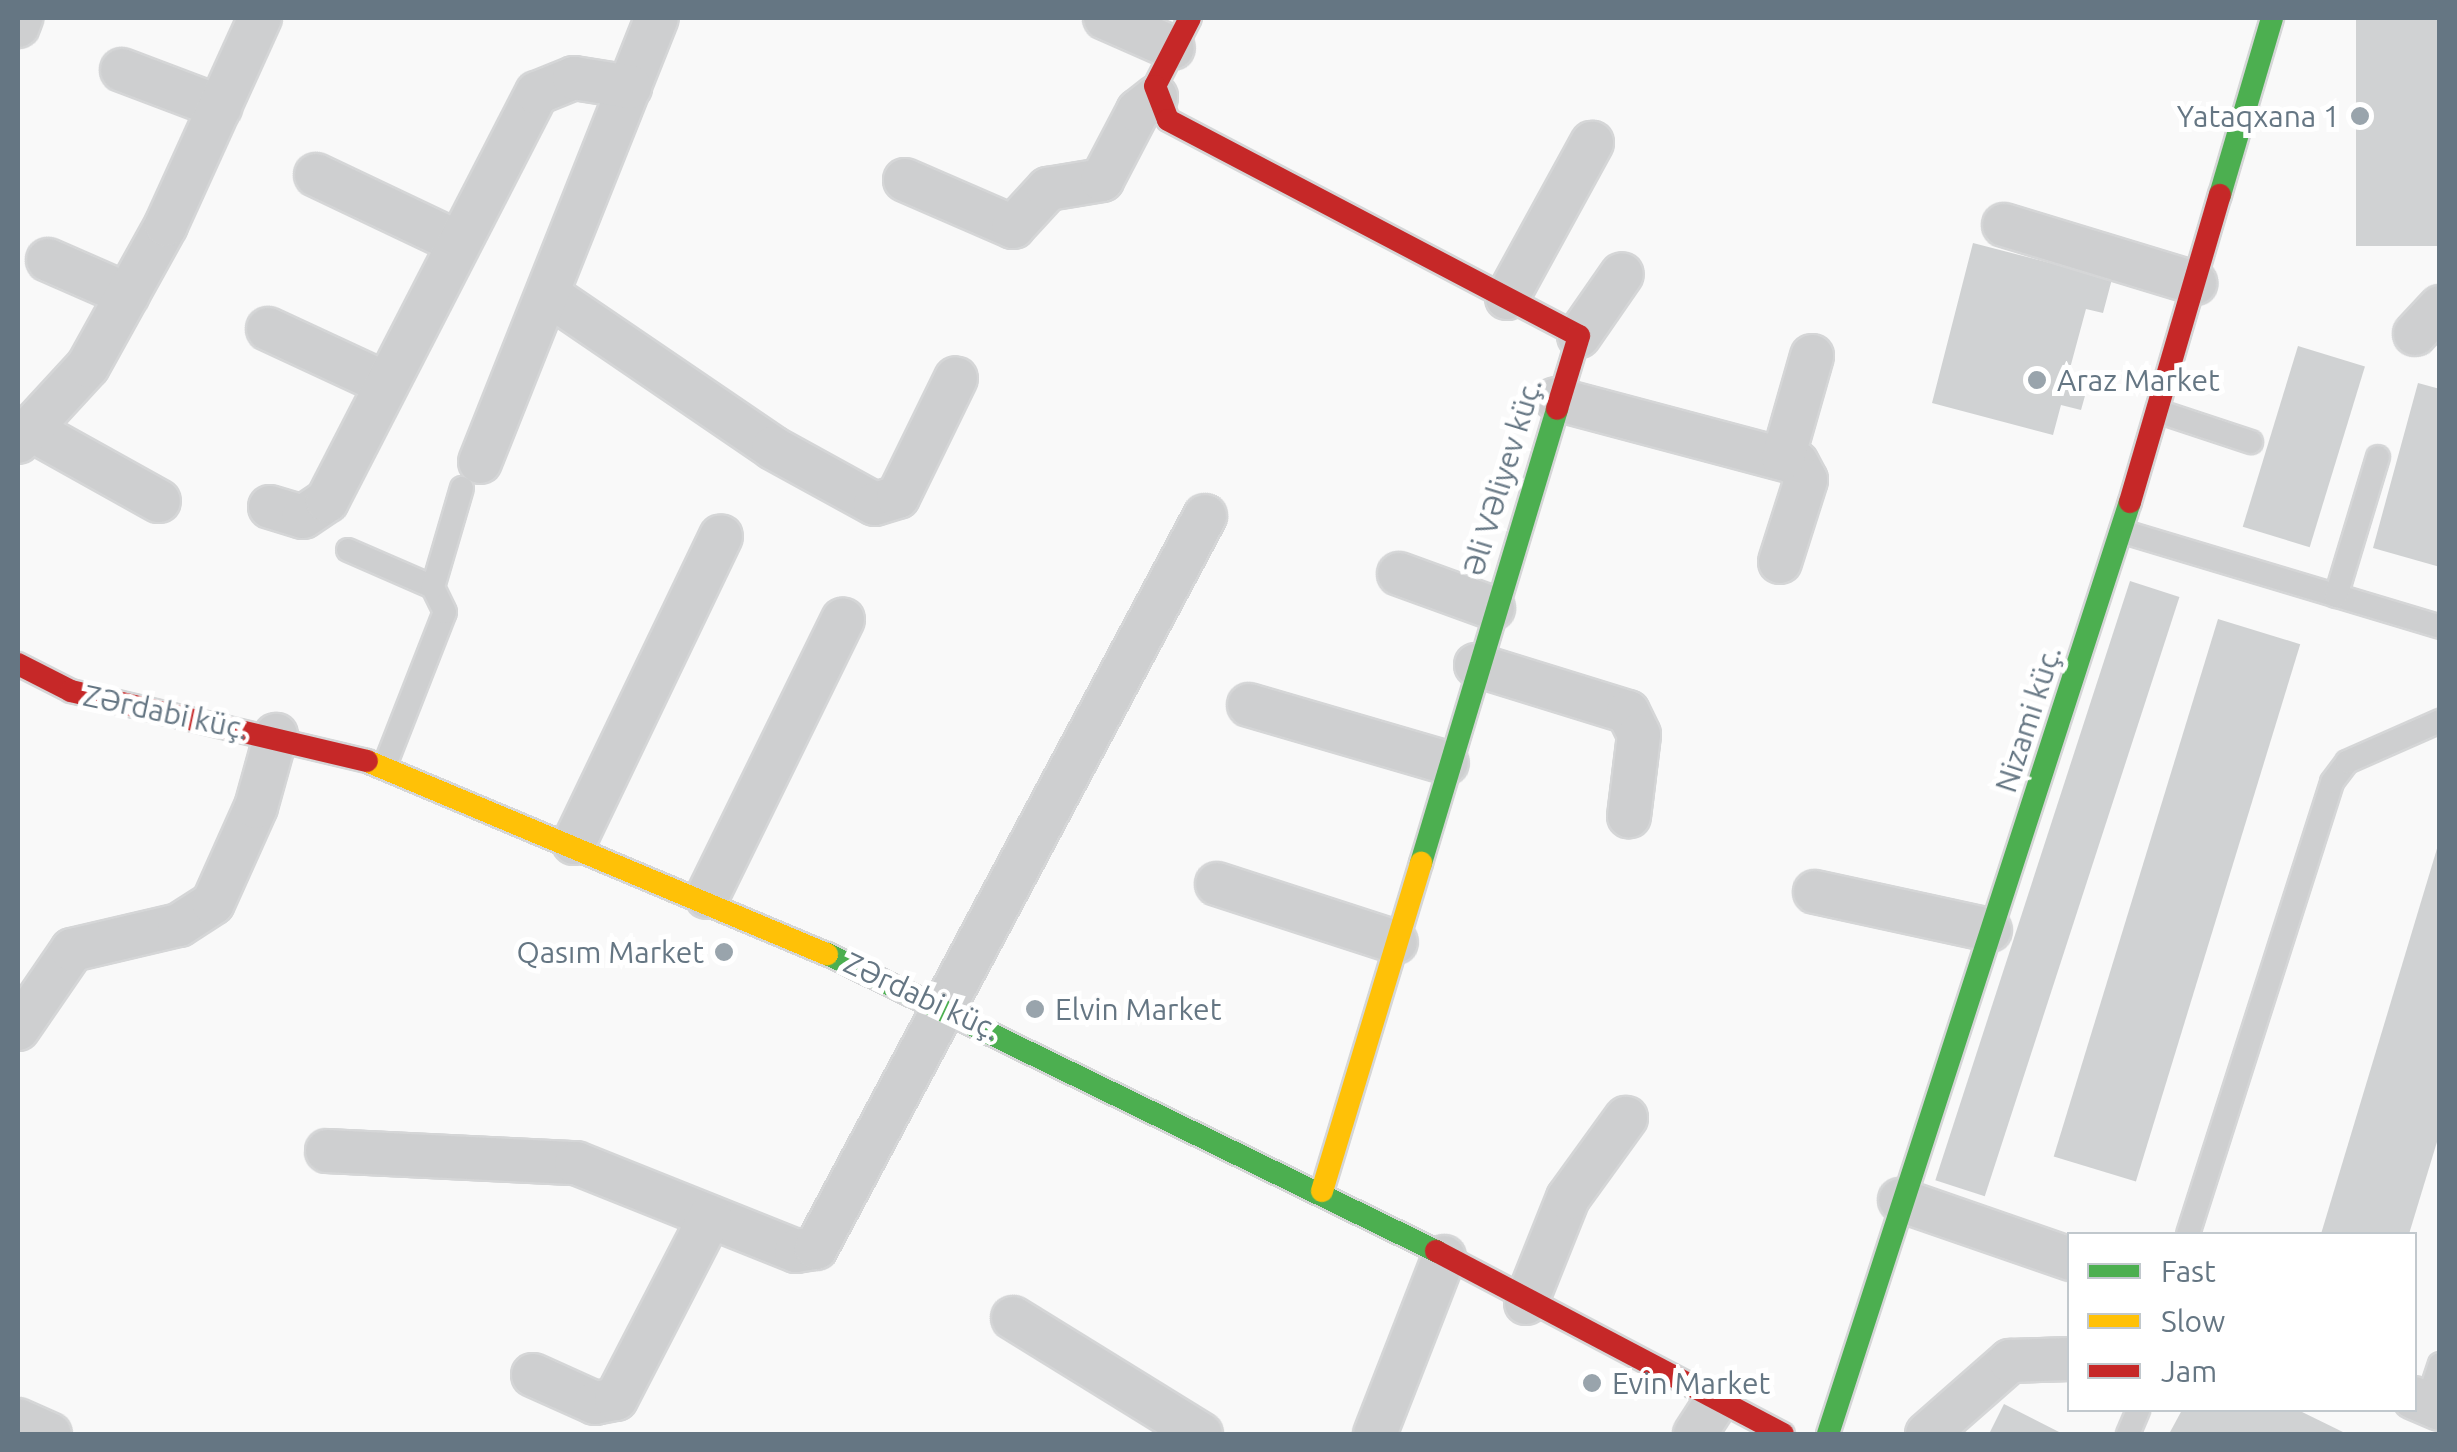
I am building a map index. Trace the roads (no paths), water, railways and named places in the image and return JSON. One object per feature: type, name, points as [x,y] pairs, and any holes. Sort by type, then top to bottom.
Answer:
[{"type":"street","points":[[18,26],[21,18]]},
{"type":"street","points":[[159,502],[25,436],[68,395],[128,295],[260,18]]},
{"type":"street","points":[[471,475],[549,296],[656,18]]},
{"type":"street","points":[[906,180],[1014,227],[1048,189],[1102,180],[1138,111],[1156,97],[1182,33],[1105,18]]},
{"type":"street","name":"Nizami küç.","points":[[1828,1434],[1900,1200],[2120,531],[2272,18]]},
{"type":"street","points":[[122,70],[220,107]]},
{"type":"street","points":[[270,507],[317,513],[382,382],[546,85],[574,78],[630,87]]},
{"type":"street","points":[[1156,97],[1180,129],[1579,336],[1622,274]]},
{"type":"street","points":[[1508,298],[1592,143]]},
{"type":"street","points":[[316,175],[458,242]]},
{"type":"street","points":[[2004,225],[2195,282]]},
{"type":"street","points":[[48,260],[128,295]]},
{"type":"street","points":[[549,296],[773,448],[875,504],[898,497],[956,378]]},
{"type":"street","points":[[268,329],[382,382]]},
{"type":"street","name":"Əli Vəliyev küç.","points":[[1322,1192],[1493,608],[1579,336]]},
{"type":"street","points":[[1783,458],[1812,356]]},
{"type":"street","points":[[1556,399],[1783,458],[1806,480],[1780,562]]},
{"type":"street","points":[[327,1151],[546,1158],[796,1251],[816,1248],[1205,516]]},
{"type":"street","points":[[574,842],[721,536]]},
{"type":"street","points":[[1399,574],[1493,608]]},
{"type":"street","points":[[707,897],[844,619]]},
{"type":"street","name":"Zərdabi küç.","points":[[18,664],[71,691],[276,736],[385,766],[707,897],[947,1007],[1322,1192],[1526,1303],[1704,1420],[1783,1434]]},
{"type":"street","points":[[1476,665],[1628,712],[1639,735],[1629,816]]},
{"type":"street","points":[[1248,705],[1447,764]]},
{"type":"street","points":[[18,1029],[72,950],[179,925],[213,903],[256,807],[276,736]]},
{"type":"street","points":[[1217,884],[1396,942]]},
{"type":"street","points":[[1815,892],[1990,930]]},
{"type":"street","points":[[1526,1303],[1568,1198],[1626,1118]]},
{"type":"street","points":[[1900,1200],[2067,1258]]},
{"type":"street","points":[[533,1375],[595,1403],[616,1399],[710,1217]]},
{"type":"street","points":[[1375,1434],[1444,1257]]},
{"type":"street","points":[[1013,1318],[1201,1434]]},
{"type":"street","points":[[1927,1434],[2010,1361],[2067,1359]]},
{"type":"street","points":[[18,1420],[50,1434]]},
{"type":"lane","points":[[2157,411],[2251,442]]},
{"type":"lane","points":[[2336,596],[2378,457]]},
{"type":"lane","points":[[385,766],[445,612],[434,587],[471,475]]},
{"type":"lane","points":[[2120,531],[2440,627]]},
{"type":"lane","points":[[348,550],[434,587]]},
{"type":"lane","points":[[2189,1232],[2332,782],[2346,762],[2440,721]]},
{"type":"place","name":"Yataqxana 1","points":[[2360,116]]},
{"type":"place","name":"Araz Market","points":[[2037,380]]},
{"type":"place","name":"Qasım Market","points":[[724,952]]},
{"type":"place","name":"Elvin Market","points":[[1035,1009]]},
{"type":"place","name":"Evin Market","points":[[1592,1383]]}]
